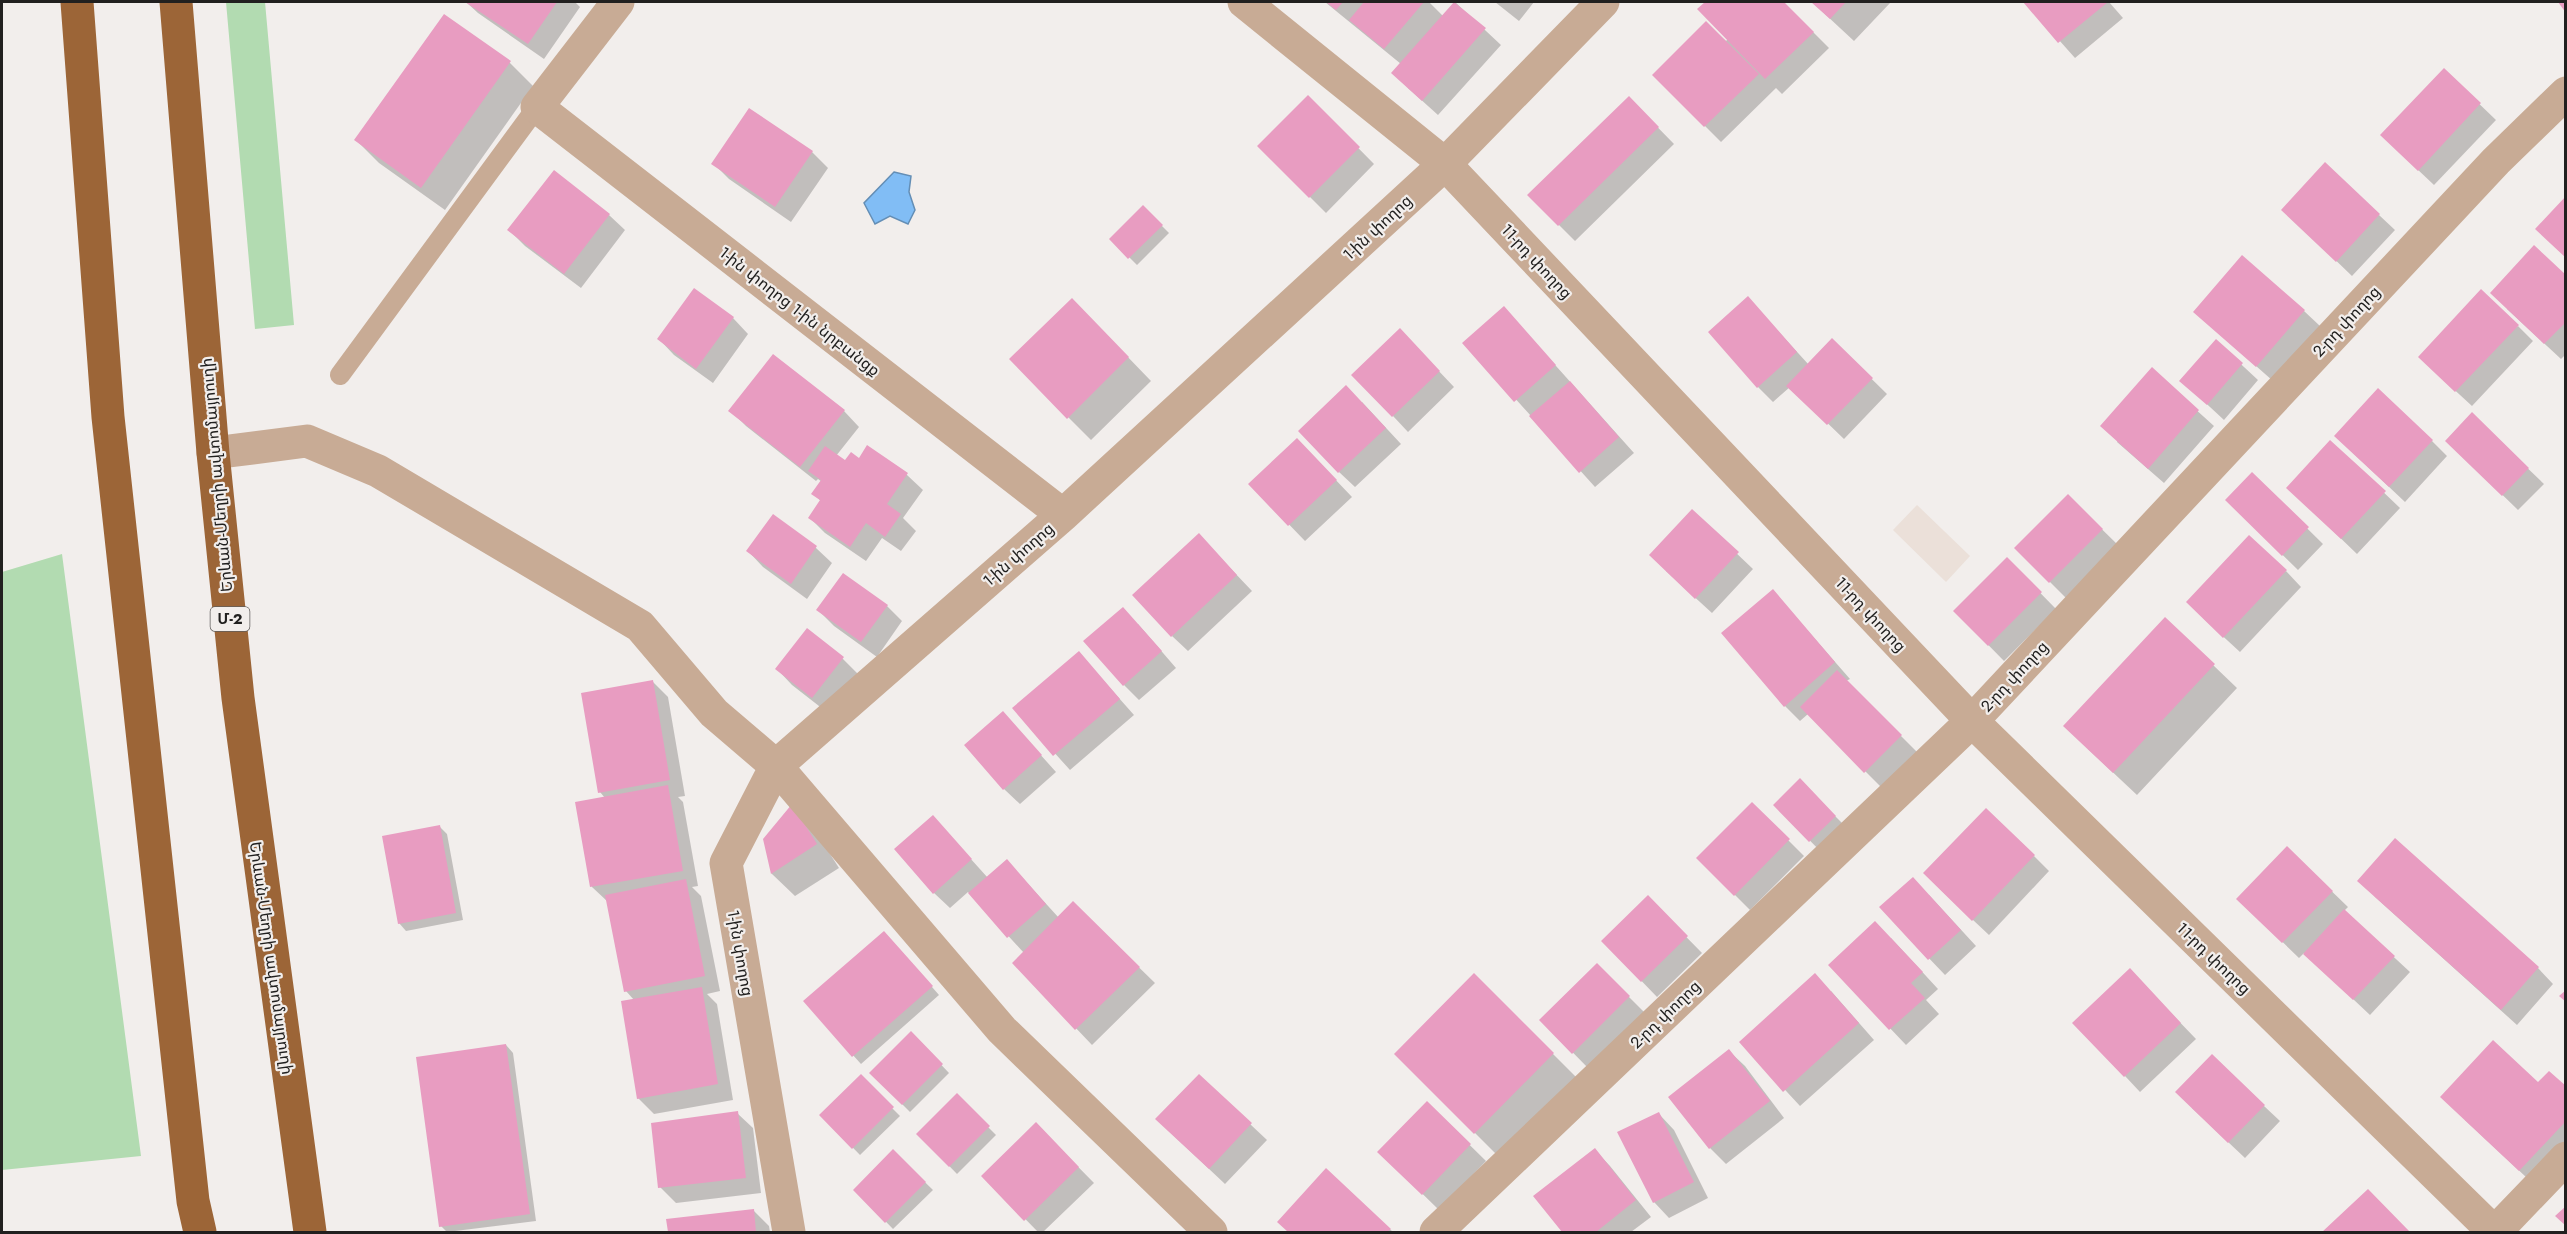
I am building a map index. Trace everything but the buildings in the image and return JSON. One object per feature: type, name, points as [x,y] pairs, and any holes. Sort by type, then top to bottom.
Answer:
[{"type":"highway","points":[[77,2],[108,417],[193,1201],[200,1233]]},
{"type":"highway","name":"Երևան-Մեղրի ավտոմայրուղի","points":[[176,2],[213,453],[238,698],[310,1233]]},
{"type":"street","points":[[537,107],[618,2]]},
{"type":"street","name":"11-րդ փողոց","points":[[1244,2],[1445,164],[1972,721],[2494,1233]]},
{"type":"street","name":"1-ին փողոց","points":[[789,1233],[726,863],[776,766],[1063,515],[1445,164],[1603,2]]},
{"type":"street","name":"2-րդ փողոց","points":[[1436,1233],[1972,721],[2496,160],[2565,93]]},
{"type":"street","name":"1-ին փողոց 1-ին նրբանցք","points":[[537,107],[1063,515]]},
{"type":"street","points":[[213,453],[307,441],[378,471],[640,626],[714,712],[776,766],[1002,1030],[1211,1233]]},
{"type":"street","points":[[2494,1233],[2565,1158]]},
{"type":"lane","points":[[340,375],[537,107]]},
{"type":"shaded area","points":[[1917,505],[1970,556],[1946,582],[1893,530]]},
{"type":"green space","points":[[226,2],[265,2],[294,325],[255,329]]},
{"type":"green space","points":[[62,554],[141,1156],[2,1170],[2,572]]},
{"type":"water","points":[[894,172],[911,176],[909,192],[915,210],[908,224],[890,216],[875,224],[864,203]]}]
